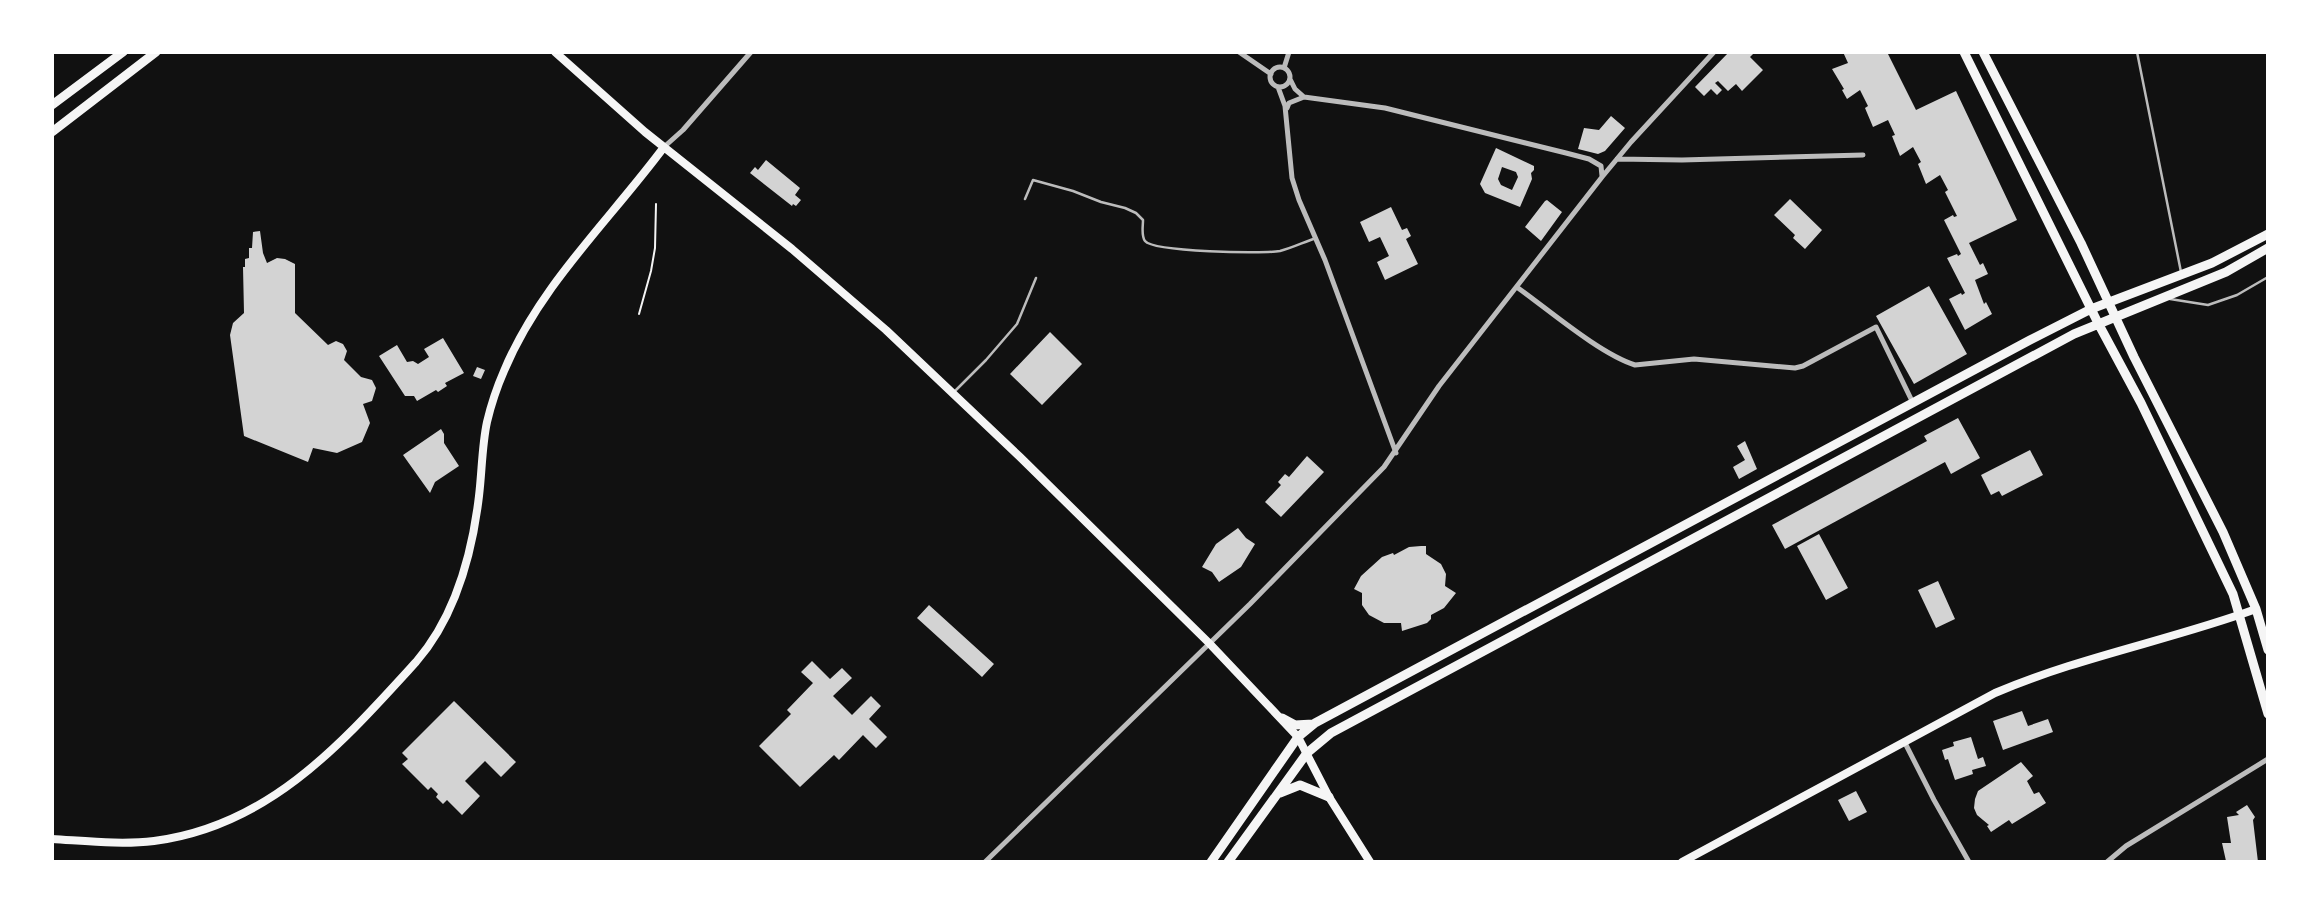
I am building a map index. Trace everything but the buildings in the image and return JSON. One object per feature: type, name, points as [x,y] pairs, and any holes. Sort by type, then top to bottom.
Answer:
[{"type":"main road","points":[[52,105],[123,52]]},
{"type":"main road","points":[[52,132],[156,52]]},
{"type":"main road","points":[[555,52],[664,147],[852,300],[953,393],[1209,643],[1298,737],[1329,797],[1370,862]]},
{"type":"main road","points":[[1964,52],[2098,323],[2131,383],[2233,594],[2267,714]]},
{"type":"main road","points":[[1983,52],[2223,533],[2256,609],[2267,650]]},
{"type":"main road","points":[[52,839],[156,841],[245,814],[306,774],[423,654],[440,628],[463,577],[479,498],[487,423],[515,347],[569,261],[664,147]]},
{"type":"main road","points":[[1211,862],[1298,737],[1315,723],[2091,309],[2224,257],[2267,234]]},
{"type":"main road","points":[[1228,862],[1307,753],[1331,733],[2098,323],[2226,272],[2267,248]]},
{"type":"main road","points":[[1682,862],[1995,692],[2220,623],[2256,609]]},
{"type":"main road","points":[[1282,718],[1295,725],[1315,723]]},
{"type":"main road","points":[[1275,795],[1300,785],[1329,797]]},
{"type":"street","points":[[664,147],[751,52]]},
{"type":"street","points":[[1239,52],[1271,74],[1272,84],[1284,87],[1290,79]]},
{"type":"street","points":[[1284,68],[1289,52]]},
{"type":"street","points":[[985,862],[1305,550],[1395,453],[1432,396],[1602,177],[1714,52]]},
{"type":"street","points":[[1271,74],[1278,68],[1284,68],[1304,97]]},
{"type":"street","points":[[1278,87],[1286,110],[1293,178],[1299,200],[1316,237],[1395,453]]},
{"type":"street","points":[[1286,110],[1289,103],[1304,97],[1385,108],[1589,159],[1601,166],[1602,177]]},
{"type":"street","points":[[1617,159],[1863,155]]},
{"type":"street","points":[[1518,288],[1595,343],[1626,363],[1635,365],[1694,359],[1795,368],[1876,327],[1913,403]]},
{"type":"street","points":[[1904,741],[1969,862]]},
{"type":"street","points":[[2107,862],[2126,846],[2267,759]]},
{"type":"lane","points":[[2137,52],[2181,275]]},
{"type":"lane","points":[[1025,200],[1033,180],[1125,208],[1143,220],[1144,240],[1159,246],[1266,252],[1283,250],[1316,237]]},
{"type":"lane","points":[[2163,299],[2177,298],[2208,305],[2238,295],[2267,277]]},
{"type":"lane","points":[[953,393],[1017,324],[1036,278]]},
{"type":"path","points":[[639,314],[655,248],[656,204]]}]
